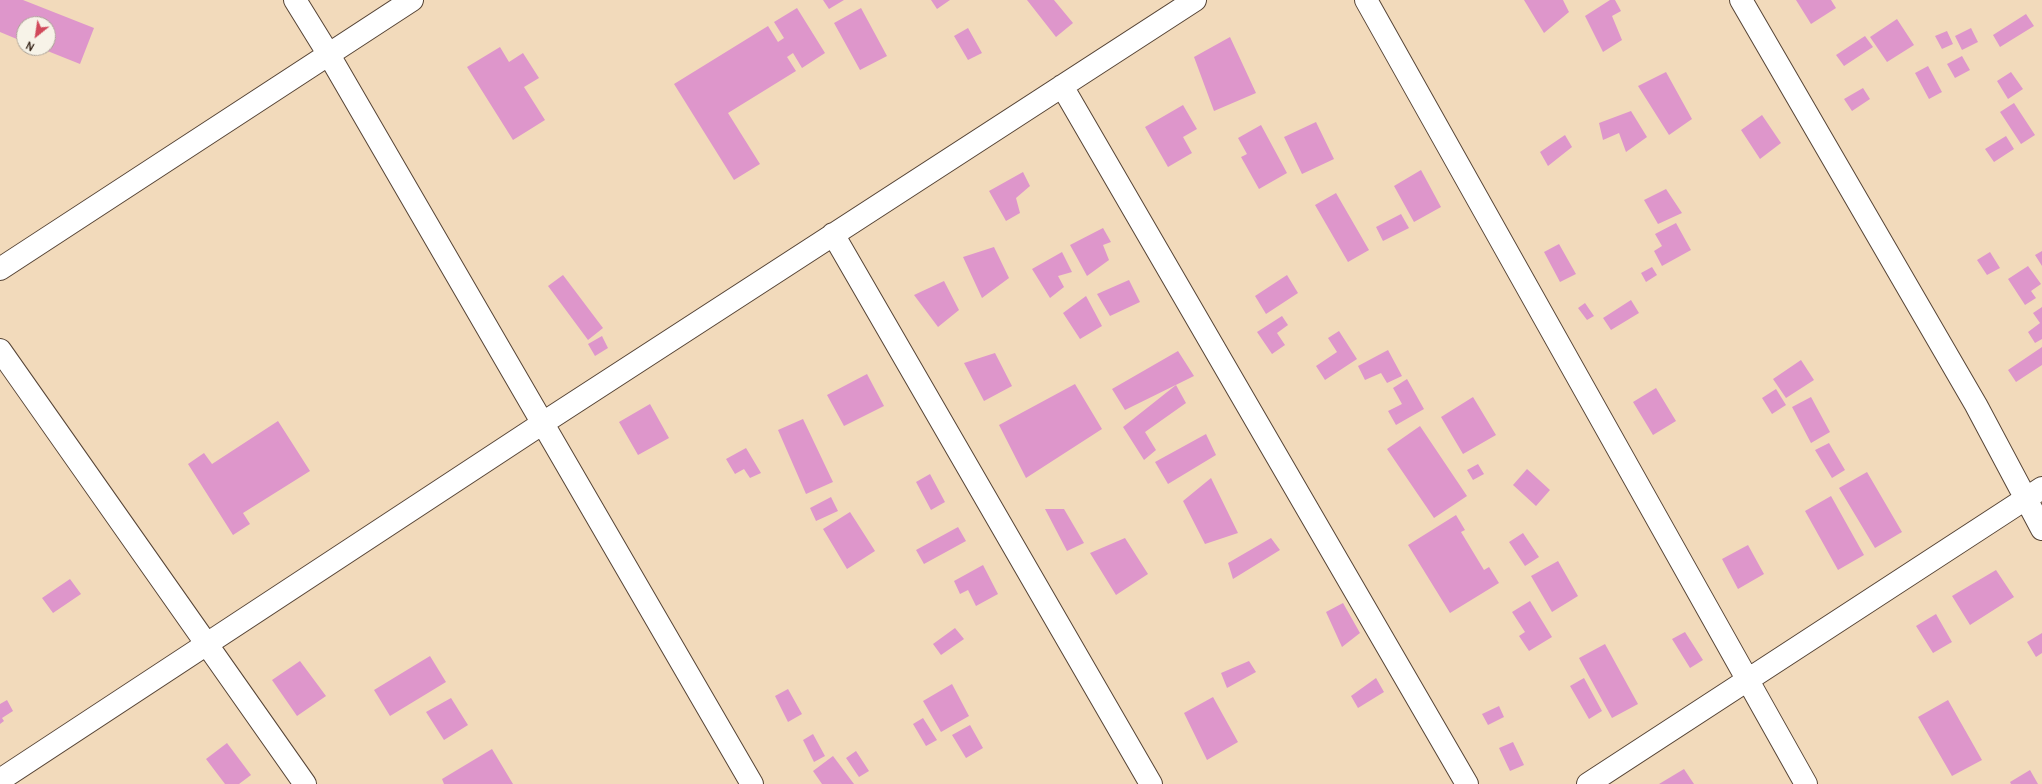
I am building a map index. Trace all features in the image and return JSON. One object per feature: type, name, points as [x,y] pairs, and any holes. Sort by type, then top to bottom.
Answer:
[{"type":"street","points":[[295,0],[329,55],[752,784]]},
{"type":"street","points":[[0,269],[412,0]]},
{"type":"street","points":[[0,780],[543,423],[1195,0]]},
{"type":"street","points":[[1366,0],[1806,784]]},
{"type":"street","points":[[1740,0],[1976,405],[2034,493],[2042,529]]},
{"type":"street","points":[[1062,86],[1467,784]]},
{"type":"street","points":[[833,234],[1151,784]]},
{"type":"street","points":[[0,350],[305,784]]},
{"type":"street","points":[[1588,784],[2034,493]]},
{"type":"building","points":[[0,0],[23,0],[94,28],[80,64],[56,54],[56,16],[16,16],[16,39],[0,32]]},
{"type":"building","points":[[823,0],[844,0],[829,9]]},
{"type":"building","points":[[931,0],[950,0],[937,9]]},
{"type":"building","points":[[1027,0],[1054,0],[1073,23],[1056,37]]},
{"type":"building","points":[[1524,0],[1563,0],[1569,12],[1544,33]]},
{"type":"building","points":[[1610,0],[1615,0],[1621,11],[1612,16],[1622,40],[1603,52],[1585,16]]},
{"type":"building","points":[[1796,0],[1831,0],[1836,8],[1811,24]]},
{"type":"building","points":[[797,8],[825,53],[802,68],[793,53],[787,57],[796,71],[728,113],[760,164],[734,180],[674,84],[768,26],[778,42],[784,38],[774,22]]},
{"type":"building","points":[[861,8],[887,56],[860,70],[834,23]]},
{"type":"building","points":[[2026,14],[2034,26],[2000,47],[1993,35]]},
{"type":"building","points":[[1897,19],[1914,45],[1887,62],[1870,37]]},
{"type":"building","points":[[968,28],[982,53],[968,60],[954,36]]},
{"type":"building","points":[[1971,28],[1978,42],[1962,50],[1955,36]]},
{"type":"building","points":[[1947,31],[1953,44],[1942,49],[1935,36]]},
{"type":"building","points":[[1865,36],[1873,47],[1844,66],[1836,55]]},
{"type":"building","points":[[1230,37],[1256,93],[1214,111],[1194,57]]},
{"type":"building","points":[[500,47],[509,62],[523,53],[539,78],[524,87],[545,120],[513,140],[467,67]]},
{"type":"building","points":[[1962,56],[1970,70],[1955,78],[1947,64]]},
{"type":"building","points":[[1928,66],[1942,92],[1929,99],[1915,73]]},
{"type":"building","points":[[1666,72],[1692,119],[1669,135],[1638,86]]},
{"type":"building","points":[[2011,72],[2023,89],[2008,99],[1997,81]]},
{"type":"building","points":[[1863,88],[1870,99],[1852,111],[1844,99]]},
{"type":"building","points":[[2014,103],[2035,135],[2021,144],[2000,112]]},
{"type":"building","points":[[1183,105],[1197,129],[1183,137],[1192,153],[1168,167],[1145,127]]},
{"type":"building","points":[[1631,111],[1647,137],[1626,152],[1619,133],[1603,140],[1599,123]]},
{"type":"building","points":[[1762,115],[1781,143],[1760,159],[1741,130]]},
{"type":"building","points":[[1316,122],[1334,159],[1302,174],[1284,137]]},
{"type":"building","points":[[1261,125],[1287,173],[1259,189],[1241,157],[1247,154],[1238,138]]},
{"type":"building","points":[[1565,135],[1572,147],[1548,166],[1540,152]]},
{"type":"building","points":[[2006,136],[2014,149],[1994,162],[1985,149]]},
{"type":"building","points":[[1421,170],[1441,207],[1414,222],[1394,186]]},
{"type":"building","points":[[1023,172],[1030,186],[1016,198],[1020,213],[1006,221],[989,191]]},
{"type":"building","points":[[1666,189],[1682,213],[1658,224],[1644,200]]},
{"type":"building","points":[[1336,193],[1369,250],[1348,262],[1315,205]]},
{"type":"building","points":[[1401,214],[1409,228],[1383,241],[1376,227]]},
{"type":"building","points":[[1676,223],[1691,250],[1662,266],[1654,251],[1662,246],[1655,234]]},
{"type":"building","points":[[1103,228],[1111,242],[1103,245],[1109,260],[1087,276],[1070,245]]},
{"type":"building","points":[[1559,244],[1576,274],[1560,282],[1544,252]]},
{"type":"building","points":[[994,247],[1009,278],[982,298],[963,257]]},
{"type":"building","points":[[2042,251],[2042,266],[2035,255]]},
{"type":"building","points":[[1062,252],[1072,272],[1058,276],[1064,287],[1050,298],[1032,269]]},
{"type":"building","points":[[1990,252],[2000,268],[1987,275],[1977,260]]},
{"type":"building","points":[[2028,266],[2041,284],[2031,291],[2036,298],[2025,305],[2008,279]]},
{"type":"building","points":[[1652,267],[1657,275],[1646,282],[1641,273]]},
{"type":"building","points":[[563,275],[603,328],[588,340],[548,286]]},
{"type":"building","points":[[1287,275],[1298,293],[1266,314],[1255,296]]},
{"type":"building","points":[[1129,280],[1140,302],[1110,316],[1097,294]]},
{"type":"building","points":[[944,281],[959,310],[938,327],[914,295]]},
{"type":"building","points":[[1086,296],[1102,326],[1080,339],[1063,313]]},
{"type":"building","points":[[1631,300],[1639,313],[1611,330],[1603,318]]},
{"type":"building","points":[[1585,303],[1594,316],[1587,320],[1578,308]]},
{"type":"building","points":[[2042,307],[2042,339],[2035,343],[2028,332],[2040,323],[2033,313]]},
{"type":"building","points":[[1282,316],[1288,325],[1277,333],[1285,345],[1272,354],[1257,332]]},
{"type":"building","points":[[1339,331],[1357,359],[1325,380],[1316,366],[1337,352],[1328,338]]},
{"type":"building","points":[[602,336],[608,348],[595,356],[588,344]]},
{"type":"building","points":[[2042,347],[2042,365],[2016,382],[2008,370]]},
{"type":"building","points":[[1388,350],[1402,376],[1387,383],[1381,373],[1365,380],[1358,366]]},
{"type":"building","points":[[1178,351],[1194,376],[1125,410],[1112,389]]},
{"type":"building","points":[[995,353],[1012,386],[984,401],[964,363]]},
{"type":"building","points":[[1801,360],[1814,380],[1786,398],[1773,379]]},
{"type":"building","points":[[867,374],[884,406],[844,426],[827,395]]},
{"type":"building","points":[[1407,379],[1424,409],[1396,425],[1388,411],[1402,404],[1393,388]]},
{"type":"building","points":[[1075,384],[1102,429],[1026,478],[999,425]]},
{"type":"building","points":[[1176,385],[1186,403],[1145,432],[1156,450],[1144,460],[1123,427]]},
{"type":"building","points":[[1656,388],[1676,421],[1653,435],[1633,402]]},
{"type":"building","points":[[1776,389],[1786,405],[1772,414],[1762,398]]},
{"type":"building","points":[[1473,397],[1496,435],[1463,454],[1441,417]]},
{"type":"building","points":[[1811,397],[1830,432],[1811,443],[1792,407]]},
{"type":"building","points":[[650,404],[669,438],[638,455],[619,422]]},
{"type":"building","points":[[803,419],[833,482],[806,494],[778,430]]},
{"type":"building","points":[[278,421],[310,471],[243,513],[250,524],[233,535],[188,464],[204,453],[212,464]]},
{"type":"building","points":[[1420,426],[1467,496],[1434,518],[1387,449]]},
{"type":"building","points":[[1206,434],[1216,455],[1168,484],[1155,462]]},
{"type":"building","points":[[1829,443],[1845,470],[1832,478],[1815,450]]},
{"type":"building","points":[[746,448],[761,473],[750,478],[744,469],[735,474],[726,459]]},
{"type":"building","points":[[1478,464],[1484,474],[1473,480],[1467,470]]},
{"type":"building","points":[[1527,469],[1550,490],[1536,506],[1513,485]]},
{"type":"building","points":[[1867,472],[1902,532],[1875,548],[1839,488]]},
{"type":"building","points":[[930,474],[945,502],[931,510],[916,482]]},
{"type":"building","points":[[1211,478],[1238,533],[1205,544],[1183,501]]},
{"type":"building","points":[[1831,496],[1864,555],[1838,570],[1805,511]]},
{"type":"building","points":[[831,497],[838,511],[816,521],[810,508]]},
{"type":"building","points":[[1045,509],[1064,509],[1084,543],[1067,551]]},
{"type":"building","points":[[850,512],[875,551],[847,569],[823,529]]},
{"type":"building","points":[[1456,515],[1465,530],[1461,532],[1484,570],[1489,567],[1499,583],[1450,613],[1408,545]]},
{"type":"building","points":[[958,527],[966,541],[924,564],[916,550]]},
{"type":"building","points":[[1523,533],[1539,557],[1525,566],[1509,542]]},
{"type":"building","points":[[1125,538],[1148,574],[1116,595],[1090,553]]},
{"type":"building","points":[[1271,538],[1280,550],[1233,579],[1228,563]]},
{"type":"building","points":[[1748,545],[1764,574],[1738,589],[1722,559]]},
{"type":"building","points":[[1558,561],[1578,596],[1552,612],[1531,576]]},
{"type":"building","points":[[983,565],[998,594],[976,606],[968,590],[960,594],[954,581]]},
{"type":"building","points":[[1996,570],[2014,597],[1970,625],[1952,596]]},
{"type":"building","points":[[70,579],[81,594],[53,613],[42,598]]},
{"type":"building","points":[[1530,601],[1552,637],[1529,651],[1519,636],[1525,632],[1512,612]]},
{"type":"building","points":[[1343,603],[1360,633],[1342,647],[1326,612]]},
{"type":"building","points":[[1936,614],[1952,642],[1933,653],[1916,626]]},
{"type":"building","points":[[955,628],[964,639],[941,655],[933,644]]},
{"type":"building","points":[[1685,632],[1703,660],[1690,668],[1672,639]]},
{"type":"building","points":[[2042,633],[2042,653],[2036,657],[2027,642]]},
{"type":"building","points":[[1605,644],[1638,704],[1612,718],[1579,658]]},
{"type":"building","points":[[430,656],[446,682],[390,716],[374,690]]},
{"type":"building","points":[[300,661],[326,696],[297,716],[272,680]]},
{"type":"building","points":[[1249,661],[1256,672],[1227,688],[1221,673]]},
{"type":"building","points":[[1376,678],[1384,692],[1358,708],[1351,696]]},
{"type":"building","points":[[1584,678],[1602,711],[1589,719],[1570,686]]},
{"type":"building","points":[[952,684],[969,716],[941,732],[923,701]]},
{"type":"building","points":[[788,689],[802,714],[788,722],[775,696]]},
{"type":"building","points":[[1213,697],[1238,742],[1207,760],[1184,713]]},
{"type":"building","points":[[451,698],[468,725],[444,740],[426,712]]},
{"type":"building","points":[[7,700],[13,711],[2,718],[4,721],[0,724],[0,704]]},
{"type":"building","points":[[1948,700],[1982,760],[1952,776],[1918,717]]},
{"type":"building","points":[[1499,706],[1504,717],[1488,725],[1482,714]]},
{"type":"building","points":[[923,718],[937,740],[926,746],[913,724]]},
{"type":"building","points":[[970,725],[983,748],[966,758],[952,735]]},
{"type":"building","points":[[813,734],[825,756],[814,762],[803,740]]},
{"type":"building","points":[[1513,742],[1524,765],[1510,771],[1499,748]]},
{"type":"building","points":[[227,743],[251,775],[239,784],[225,784],[206,759]]},
{"type":"building","points":[[492,749],[513,784],[444,784],[442,779]]},
{"type":"building","points":[[856,751],[869,771],[859,777],[846,758]]},
{"type":"building","points":[[833,756],[854,784],[822,784],[813,771]]},
{"type":"building","points":[[1684,769],[1694,784],[1659,784]]},
{"type":"building","points":[[2030,770],[2038,784],[2011,784],[2010,782]]}]
